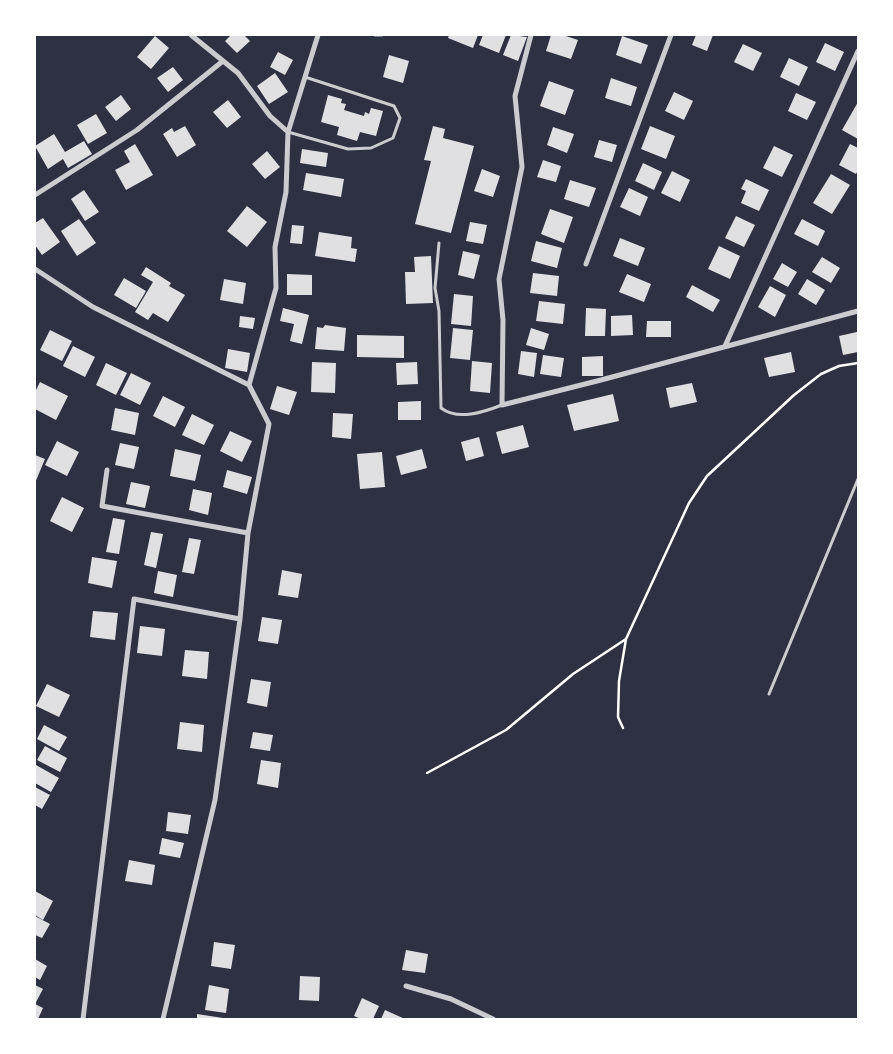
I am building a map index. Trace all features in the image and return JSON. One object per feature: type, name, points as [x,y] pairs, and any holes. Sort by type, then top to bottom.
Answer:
[{"type":"street","points":[[192,35],[238,73],[270,116],[288,132]]},
{"type":"street","points":[[249,385],[276,288],[275,247],[286,192],[288,132],[318,35]]},
{"type":"street","points":[[531,35],[515,96],[522,167],[499,279],[503,320],[502,405],[858,311]]},
{"type":"street","points":[[586,264],[670,35]]},
{"type":"street","points":[[725,346],[858,52]]},
{"type":"street","points":[[35,196],[137,130],[224,61]]},
{"type":"street","points":[[35,269],[93,307],[249,385],[269,424],[248,533],[240,619],[215,800],[163,1019]]},
{"type":"street","points":[[107,470],[102,506],[248,533]]},
{"type":"street","points":[[84,1019],[134,599],[240,619]]},
{"type":"street","points":[[406,986],[451,999],[493,1019]]},
{"type":"lane","points":[[375,35],[382,35]]},
{"type":"lane","points":[[288,132],[348,149],[371,148],[393,138],[400,118],[394,106],[305,77]]},
{"type":"lane","points":[[438,243],[435,288],[439,310],[442,408],[448,413],[458,415],[486,411],[502,405]]},
{"type":"lane","points":[[769,694],[858,480]]},
{"type":"path","points":[[623,728],[618,717],[620,681],[626,639],[689,502],[707,476],[801,390],[839,366],[858,363]]},
{"type":"path","points":[[426,773],[506,730],[573,674],[626,639]]},
{"type":"building","points":[[231,35],[244,35],[250,41],[237,53],[225,41]]},
{"type":"building","points":[[449,35],[478,35],[473,48],[448,38]]},
{"type":"building","points":[[483,35],[506,35],[499,53],[479,45]]},
{"type":"building","points":[[511,35],[527,37],[518,61],[503,55]]},
{"type":"building","points":[[551,35],[563,35],[578,40],[571,59],[546,51]]},
{"type":"building","points":[[696,35],[713,35],[707,51],[692,45]]},
{"type":"building","points":[[155,36],[169,48],[151,69],[137,57]]},
{"type":"building","points":[[622,36],[648,45],[641,64],[616,55]]},
{"type":"building","points":[[825,43],[844,52],[835,71],[816,62]]},
{"type":"building","points":[[743,44],[762,53],[753,71],[734,62]]},
{"type":"building","points":[[278,52],[293,60],[285,75],[270,67]]},
{"type":"building","points":[[389,55],[409,61],[403,83],[383,77]]},
{"type":"building","points":[[789,58],[808,67],[799,86],[780,77]]},
{"type":"building","points":[[173,67],[183,80],[168,92],[157,78]]},
{"type":"building","points":[[275,73],[288,92],[269,104],[257,86]]},
{"type":"building","points":[[611,78],[637,87],[631,106],[605,98]]},
{"type":"building","points":[[549,81],[574,90],[565,115],[540,106]]},
{"type":"building","points":[[674,92],[693,101],[684,120],[665,111]]},
{"type":"building","points":[[796,93],[816,102],[807,120],[788,111]]},
{"type":"building","points":[[121,95],[131,109],[116,121],[105,107]]},
{"type":"building","points":[[328,95],[342,99],[341,103],[346,104],[344,110],[364,116],[365,112],[369,114],[371,108],[383,111],[376,136],[360,132],[357,141],[337,135],[339,127],[321,122]]},
{"type":"building","points":[[228,100],[241,117],[227,128],[213,112]]},
{"type":"building","points":[[858,102],[858,139],[842,130]]},
{"type":"building","points":[[96,114],[107,133],[88,144],[77,125]]},
{"type":"building","points":[[185,126],[196,145],[177,157],[163,134],[172,128],[174,132]]},
{"type":"building","points":[[433,126],[445,129],[443,138],[474,146],[451,233],[415,224],[431,161],[424,160]]},
{"type":"building","points":[[650,126],[675,136],[666,159],[641,149]]},
{"type":"building","points":[[553,127],[574,134],[567,153],[547,145]]},
{"type":"building","points":[[54,134],[65,152],[84,141],[92,154],[68,168],[63,159],[48,169],[35,146]]},
{"type":"building","points":[[599,140],[617,145],[612,162],[594,157]]},
{"type":"building","points":[[135,144],[153,175],[126,190],[115,170],[130,162],[124,151]]},
{"type":"building","points":[[850,144],[858,148],[858,170],[856,174],[839,165]]},
{"type":"building","points":[[774,146],[793,155],[782,177],[763,168]]},
{"type":"building","points":[[302,149],[328,153],[326,167],[300,163]]},
{"type":"building","points":[[267,151],[280,167],[265,179],[252,164]]},
{"type":"building","points":[[543,160],[561,166],[556,182],[537,177]]},
{"type":"building","points":[[643,163],[662,172],[654,190],[635,181]]},
{"type":"building","points":[[482,169],[500,176],[493,197],[474,191]]},
{"type":"building","points":[[672,171],[690,180],[680,202],[661,193]]},
{"type":"building","points":[[306,173],[344,179],[341,197],[303,190]]},
{"type":"building","points":[[831,174],[850,185],[832,214],[813,203]]},
{"type":"building","points":[[746,179],[769,190],[759,211],[741,203],[746,191],[741,189]]},
{"type":"building","points":[[570,180],[596,188],[589,207],[564,199]]},
{"type":"building","points":[[629,188],[648,197],[640,216],[620,207]]},
{"type":"building","points":[[84,190],[99,212],[85,221],[71,199]]},
{"type":"building","points":[[247,206],[267,222],[247,247],[227,231]]},
{"type":"building","points":[[550,209],[573,217],[564,243],[541,234]]},
{"type":"building","points":[[736,216],[755,225],[744,247],[725,238]]},
{"type":"building","points":[[43,218],[60,242],[42,255],[35,245],[35,223]]},
{"type":"building","points":[[79,219],[96,243],[77,256],[61,231]]},
{"type":"building","points":[[802,219],[825,231],[818,246],[794,234]]},
{"type":"building","points":[[470,222],[487,225],[483,244],[466,241]]},
{"type":"building","points":[[292,225],[304,226],[302,244],[290,243]]},
{"type":"building","points":[[319,232],[352,237],[351,248],[357,249],[355,262],[315,256]]},
{"type":"building","points":[[620,238],[645,248],[638,266],[613,256]]},
{"type":"building","points":[[536,241],[562,248],[557,268],[531,261]]},
{"type":"building","points":[[719,246],[740,256],[730,279],[708,269]]},
{"type":"building","points":[[463,251],[480,255],[474,279],[458,275]]},
{"type":"building","points":[[431,256],[433,303],[406,304],[405,272],[415,272],[414,257]]},
{"type":"building","points":[[822,257],[840,268],[831,283],[812,272]]},
{"type":"building","points":[[782,263],[797,272],[788,287],[773,279]]},
{"type":"building","points":[[146,267],[171,283],[169,286],[185,295],[168,322],[153,313],[148,320],[135,312],[153,282],[141,275]]},
{"type":"building","points":[[533,273],[559,276],[557,296],[530,293]]},
{"type":"building","points":[[287,274],[312,275],[312,295],[287,295]]},
{"type":"building","points":[[627,274],[651,284],[644,302],[619,292]]},
{"type":"building","points":[[124,278],[146,291],[136,308],[114,295]]},
{"type":"building","points":[[224,279],[246,283],[243,304],[220,300]]},
{"type":"building","points":[[807,279],[825,290],[816,305],[798,294]]},
{"type":"building","points":[[692,285],[720,300],[713,312],[686,297]]},
{"type":"building","points":[[770,286],[786,295],[775,317],[758,307]]},
{"type":"building","points":[[454,294],[473,296],[471,326],[451,324]]},
{"type":"building","points":[[539,301],[565,304],[563,324],[536,321]]},
{"type":"building","points":[[283,308],[309,315],[302,344],[290,341],[294,324],[280,321]]},
{"type":"building","points":[[586,308],[606,309],[605,336],[585,336]]},
{"type":"building","points":[[632,315],[633,335],[611,336],[611,316]]},
{"type":"building","points":[[240,316],[255,318],[253,329],[239,327]]},
{"type":"building","points":[[647,321],[671,321],[671,337],[646,337]]},
{"type":"building","points":[[325,325],[346,328],[344,351],[315,349],[317,327],[323,328]]},
{"type":"building","points":[[453,328],[473,330],[470,360],[450,358]]},
{"type":"building","points":[[531,328],[549,334],[544,350],[526,345]]},
{"type":"building","points":[[50,330],[72,341],[62,361],[40,350]]},
{"type":"building","points":[[857,332],[858,352],[843,355],[839,336]]},
{"type":"building","points":[[357,335],[404,336],[404,358],[357,357]]},
{"type":"building","points":[[73,346],[95,357],[85,377],[63,366]]},
{"type":"building","points":[[228,349],[250,353],[247,372],[225,368]]},
{"type":"building","points":[[521,351],[537,353],[534,377],[518,374]]},
{"type":"building","points":[[791,352],[795,372],[769,377],[764,358]]},
{"type":"building","points":[[543,355],[564,358],[561,377],[540,374]]},
{"type":"building","points":[[603,356],[603,376],[582,376],[582,357]]},
{"type":"building","points":[[472,361],[492,363],[490,393],[470,391]]},
{"type":"building","points":[[312,362],[336,363],[335,393],[311,392]]},
{"type":"building","points":[[417,362],[418,384],[397,385],[396,363]]},
{"type":"building","points":[[106,363],[127,373],[116,395],[96,385]]},
{"type":"building","points":[[131,373],[151,383],[140,405],[120,395]]},
{"type":"building","points":[[40,382],[68,396],[56,420],[35,409],[35,392]]},
{"type":"building","points":[[692,383],[697,402],[670,408],[666,388]]},
{"type":"building","points":[[277,386],[297,392],[289,415],[270,409]]},
{"type":"building","points":[[613,394],[619,421],[574,431],[567,405]]},
{"type":"building","points":[[163,396],[185,407],[175,427],[153,416]]},
{"type":"building","points":[[421,401],[421,420],[398,420],[398,402]]},
{"type":"building","points":[[115,408],[139,413],[135,435],[111,430]]},
{"type":"building","points":[[333,413],[353,414],[351,439],[332,437]]},
{"type":"building","points":[[192,414],[214,425],[204,445],[182,435]]},
{"type":"building","points":[[523,425],[529,447],[502,454],[496,432]]},
{"type":"building","points":[[230,431],[252,441],[242,462],[220,451]]},
{"type":"building","points":[[479,437],[484,456],[466,461],[461,442]]},
{"type":"building","points":[[57,441],[79,452],[67,476],[45,465]]},
{"type":"building","points":[[120,443],[139,447],[134,469],[115,465]]},
{"type":"building","points":[[175,449],[201,455],[195,481],[170,476]]},
{"type":"building","points":[[422,449],[427,468],[401,475],[396,456]]},
{"type":"building","points":[[382,452],[385,487],[360,489],[357,454]]},
{"type":"building","points":[[35,455],[45,459],[35,483]]},
{"type":"building","points":[[227,470],[252,477],[247,494],[223,487]]},
{"type":"building","points":[[131,482],[150,486],[145,508],[126,504]]},
{"type":"building","points":[[193,489],[212,493],[208,515],[189,510]]},
{"type":"building","points":[[62,497],[84,508],[72,532],[50,521]]},
{"type":"building","points":[[113,518],[125,520],[119,554],[106,552]]},
{"type":"building","points":[[151,532],[163,534],[156,568],[144,565]]},
{"type":"building","points":[[189,538],[201,540],[194,574],[182,572]]},
{"type":"building","points":[[92,557],[117,561],[112,588],[88,583]]},
{"type":"building","points":[[282,570],[302,574],[298,598],[278,595]]},
{"type":"building","points":[[158,571],[177,575],[173,597],[154,593]]},
{"type":"building","points":[[93,611],[118,613],[115,640],[90,637]]},
{"type":"building","points":[[262,617],[282,620],[278,644],[258,641]]},
{"type":"building","points":[[140,626],[165,629],[162,656],[137,653]]},
{"type":"building","points":[[185,650],[209,652],[207,679],[182,676]]},
{"type":"building","points":[[251,679],[271,682],[267,707],[247,703]]},
{"type":"building","points":[[47,684],[70,695],[59,717],[36,706]]},
{"type":"building","points":[[180,722],[204,725],[202,752],[177,749]]},
{"type":"building","points":[[44,725],[67,737],[59,751],[37,739]]},
{"type":"building","points":[[253,732],[273,735],[270,751],[250,748]]},
{"type":"building","points":[[45,746],[67,758],[60,772],[37,760]]},
{"type":"building","points":[[261,760],[281,763],[278,788],[257,784]]},
{"type":"building","points":[[36,765],[59,778],[51,792],[35,783]]},
{"type":"building","points":[[35,787],[50,795],[42,809],[35,805]]},
{"type":"building","points":[[168,812],[191,815],[188,834],[166,831]]},
{"type":"building","points":[[162,838],[184,843],[180,858],[159,854]]},
{"type":"building","points":[[129,860],[155,865],[152,885],[125,881]]},
{"type":"building","points":[[35,891],[53,901],[43,920],[35,915]]},
{"type":"building","points":[[35,916],[50,924],[42,938],[35,935]]},
{"type":"building","points":[[214,942],[235,945],[231,969],[211,966]]},
{"type":"building","points":[[406,950],[428,954],[425,973],[402,970]]},
{"type":"building","points":[[35,959],[47,966],[40,980],[35,977]]},
{"type":"building","points":[[300,976],[320,977],[319,1001],[299,1000]]},
{"type":"building","points":[[35,985],[43,989],[35,1004]]},
{"type":"building","points":[[209,985],[229,989],[226,1013],[205,1010]]},
{"type":"building","points":[[362,998],[379,1006],[373,1019],[361,1019],[354,1016]]},
{"type":"building","points":[[35,1004],[43,1008],[38,1019],[35,1019]]},
{"type":"building","points":[[385,1010],[405,1019],[381,1019]]},
{"type":"building","points":[[197,1014],[223,1018],[223,1019],[197,1019]]}]
